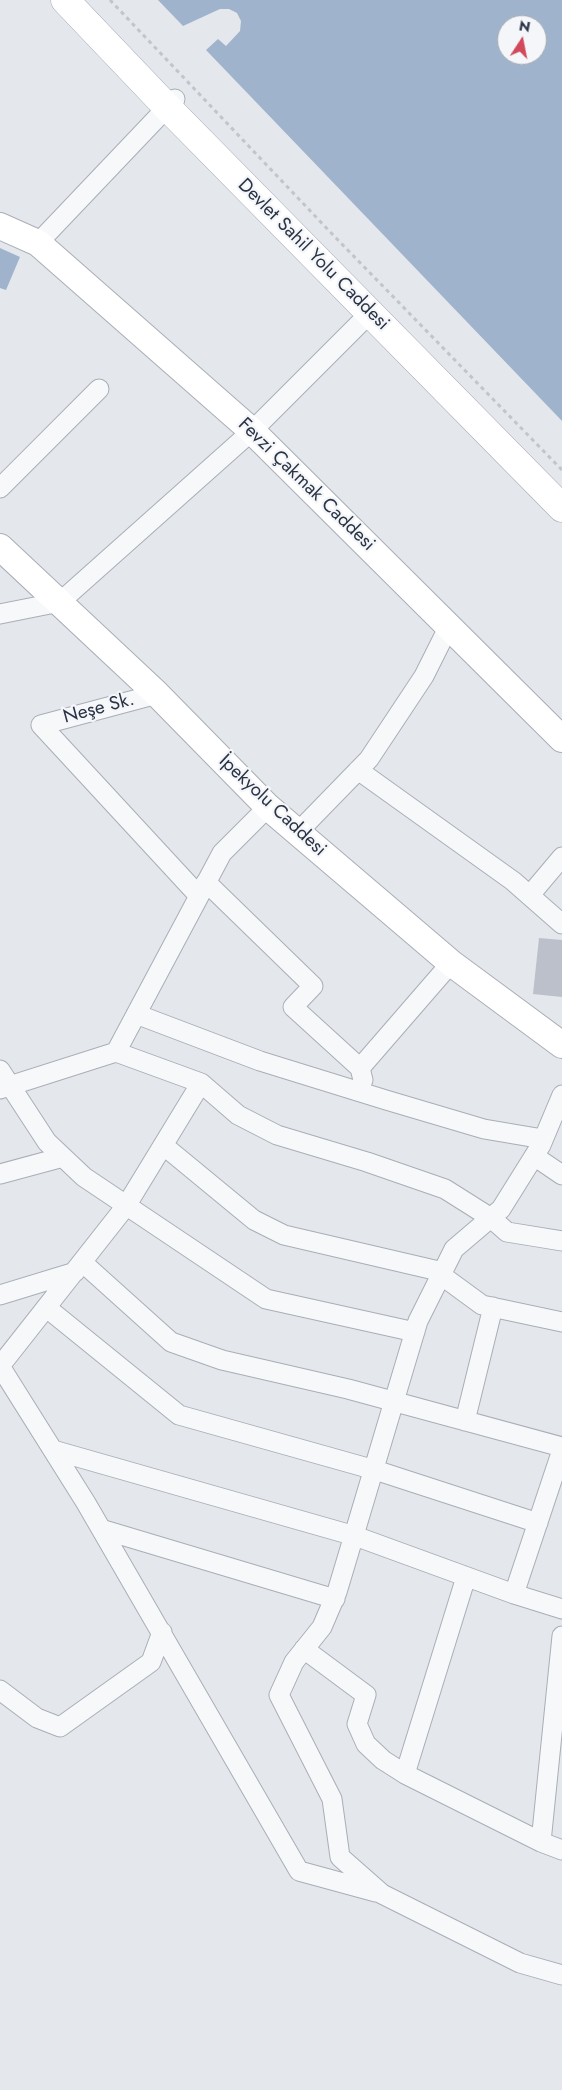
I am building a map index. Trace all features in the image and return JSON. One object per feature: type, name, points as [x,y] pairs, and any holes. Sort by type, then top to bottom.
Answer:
[{"type":"main road","name":"Devlet Sahil Yolu Caddesi","points":[[65,0],[172,102],[562,492]]},
{"type":"main road","name":"Devlet Sahil Yolu Caddesi","points":[[80,0],[172,102],[370,313],[562,508]]},
{"type":"street","points":[[38,243],[172,102]]},
{"type":"street","name":"Fevzi Çakmak Caddesi","points":[[0,226],[38,243],[252,431],[562,739]]},
{"type":"street","points":[[0,614],[60,602],[252,431],[370,313]]},
{"type":"street","points":[[0,488],[99,389]]},
{"type":"street","name":"İpekyolu Caddesi","points":[[0,547],[157,694],[268,807],[451,963],[562,1045]]},
{"type":"street","points":[[298,832],[369,759],[424,676],[448,626]]},
{"type":"street","name":"Neşe Sk.","points":[[157,694],[41,725],[202,889]]},
{"type":"street","points":[[358,770],[514,881],[562,924]]},
{"type":"street","points":[[116,1052],[222,853],[268,807]]},
{"type":"street","points":[[530,895],[562,857]]},
{"type":"street","points":[[202,889],[313,986],[292,1006],[360,1068],[365,1093]]},
{"type":"street","points":[[360,1068],[451,963]]},
{"type":"street","points":[[136,1014],[260,1061],[484,1129],[544,1139]]},
{"type":"street","points":[[5,1088],[116,1052],[201,1083],[238,1116],[277,1135],[367,1162],[445,1189],[491,1218],[508,1232],[562,1240]]},
{"type":"street","points":[[0,1070],[5,1088],[47,1142],[84,1177],[266,1299],[415,1332]]},
{"type":"street","points":[[201,1083],[126,1206],[0,1366],[53,1450],[162,1632],[299,1871],[382,1894],[520,1963],[562,1975]]},
{"type":"street","points":[[382,1894],[340,1858],[332,1799],[279,1695],[294,1662],[322,1627],[335,1599],[418,1321],[454,1249],[501,1209],[544,1139],[562,1095]]},
{"type":"street","points":[[163,1145],[254,1220],[284,1235],[442,1274],[482,1305],[562,1322]]},
{"type":"street","points":[[534,1156],[562,1175]]},
{"type":"street","points":[[0,1174],[63,1158]]},
{"type":"street","points":[[0,1295],[78,1267]]},
{"type":"street","points":[[78,1267],[171,1342],[222,1360],[348,1389],[562,1449],[514,1594]]},
{"type":"street","points":[[465,1421],[493,1307]]},
{"type":"street","points":[[47,1308],[179,1415],[374,1470],[538,1523]]},
{"type":"street","points":[[53,1450],[355,1536],[562,1610]]},
{"type":"street","points":[[101,1529],[335,1599]]},
{"type":"street","points":[[405,1774],[466,1577]]},
{"type":"street","points":[[0,1690],[37,1718],[60,1727],[150,1662],[162,1632]]},
{"type":"street","points":[[541,1842],[562,1636]]},
{"type":"street","points":[[304,1650],[366,1695],[357,1724],[366,1744],[382,1760],[405,1774],[541,1842],[562,1850]]},
{"type":"path","points":[[110,0],[328,230],[562,470]]},
{"type":"water","points":[[158,0],[562,0],[562,421],[206,50],[218,39],[226,46],[240,31],[241,21],[237,13],[229,9],[220,9],[183,26]]},
{"type":"water","points":[[0,248],[20,257],[6,290],[0,288]]},
{"type":"building","points":[[539,938],[562,940],[562,997],[533,994]]}]
